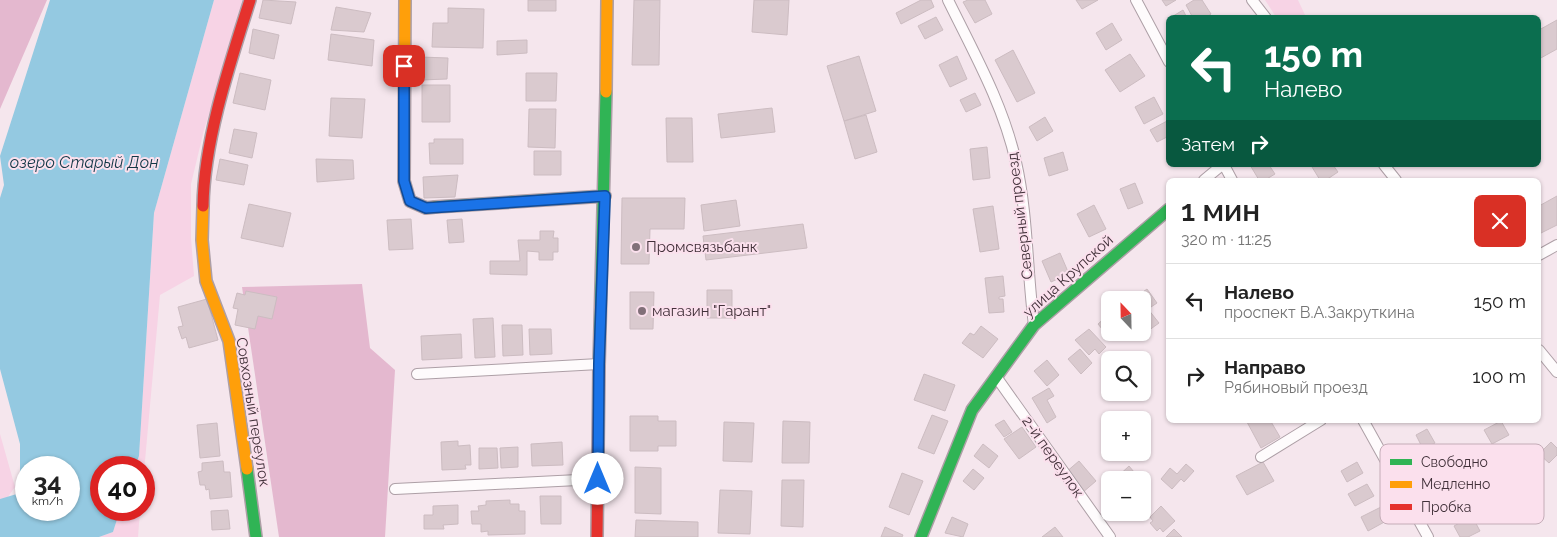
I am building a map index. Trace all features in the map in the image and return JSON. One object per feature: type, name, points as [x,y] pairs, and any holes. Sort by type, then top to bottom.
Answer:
[{"type":"street","name":"Совхозный переулок","points":[[250,0],[231,59],[210,148],[203,193],[202,240],[206,281],[229,341],[256,537]]},
{"type":"street","points":[[405,0],[404,181],[410,201],[426,208],[605,196]]},
{"type":"street","points":[[597,537],[599,364],[605,196],[607,0]]},
{"type":"street","name":"Северный проезд","points":[[948,0],[992,88],[1006,125],[1018,173],[1034,325]]},
{"type":"street","points":[[1136,0],[1166,56]]},
{"type":"street","points":[[1252,0],[1264,15]]},
{"type":"street","points":[[1207,178],[1220,167]]},
{"type":"street","points":[[1224,167],[1231,178]]},
{"type":"street","points":[[1386,167],[1394,178]]},
{"type":"street","name":"улица Крупской","points":[[921,537],[972,410],[1034,325],[1166,212]]},
{"type":"street","points":[[1541,254],[1557,245]]},
{"type":"street","points":[[1541,352],[1557,372]]},
{"type":"street","points":[[417,374],[599,364]]},
{"type":"street","name":"2-й переулок","points":[[996,378],[1110,537]]},
{"type":"street","points":[[1261,456],[1316,423]]},
{"type":"street","points":[[1365,423],[1380,451]]},
{"type":"street","points":[[395,489],[598,479]]},
{"type":"street","points":[[1421,524],[1428,537]]},
{"type":"shaded area","points":[[0,0],[47,0],[0,109]]},
{"type":"shaded area","points":[[214,0],[245,0],[204,130],[191,184],[191,238],[194,276],[160,295],[145,456],[139,456],[154,213]]},
{"type":"shaded area","points":[[1265,0],[1298,0],[1305,15],[1275,15]]},
{"type":"shaded area","points":[[362,284],[370,348],[395,370],[385,537],[279,537],[242,287]]},
{"type":"shaded area","points":[[0,434],[15,487],[0,508]]},
{"type":"shaded area","points":[[116,521],[139,521],[138,537],[99,537],[113,532]]},
{"type":"water","name":"озеро Старый Дон","points":[[50,0],[214,0],[154,213],[139,456],[90,456],[90,521],[116,521],[113,532],[99,537],[0,537],[0,499],[15,494],[15,521],[80,521],[80,456],[20,456],[20,444],[0,369],[0,198],[4,185],[0,156]]},
{"type":"building","points":[[263,0],[296,2],[291,24],[259,18]]},
{"type":"building","points":[[528,0],[556,0],[556,11],[528,11]]},
{"type":"building","points":[[634,0],[660,0],[659,65],[632,65]]},
{"type":"building","points":[[754,0],[789,0],[787,35],[752,32]]},
{"type":"building","points":[[921,0],[931,0],[934,7],[901,24],[896,13]]},
{"type":"building","points":[[968,0],[985,0],[992,14],[975,23],[963,2]]},
{"type":"building","points":[[1076,0],[1098,0],[1082,9]]},
{"type":"building","points":[[1162,0],[1176,0],[1166,6]]},
{"type":"building","points":[[1194,0],[1202,0],[1211,14],[1191,15],[1186,5]]},
{"type":"building","points":[[336,7],[371,13],[364,32],[331,30]]},
{"type":"building","points":[[448,8],[484,9],[483,48],[432,47],[433,23],[448,23]]},
{"type":"building","points":[[1183,10],[1186,15],[1175,15]]},
{"type":"building","points":[[936,17],[943,30],[925,39],[918,26]]},
{"type":"building","points":[[1557,20],[1557,49],[1541,58],[1541,29]]},
{"type":"building","points":[[1112,23],[1122,40],[1106,50],[1096,33]]},
{"type":"building","points":[[253,29],[279,35],[274,59],[249,53]]},
{"type":"building","points":[[331,34],[374,40],[372,66],[328,60]]},
{"type":"building","points":[[527,40],[527,53],[497,55],[497,41]]},
{"type":"building","points":[[1013,50],[1035,93],[1017,102],[995,60]]},
{"type":"building","points":[[1130,54],[1145,76],[1120,92],[1105,70]]},
{"type":"building","points":[[859,56],[876,111],[844,121],[827,66]]},
{"type":"building","points":[[957,56],[967,79],[950,87],[939,65]]},
{"type":"building","points":[[420,57],[448,58],[447,79],[421,80]]},
{"type":"building","points":[[240,73],[271,80],[265,110],[233,103]]},
{"type":"building","points":[[526,73],[557,73],[556,101],[526,101]]},
{"type":"building","points":[[422,85],[450,85],[450,122],[422,122]]},
{"type":"building","points":[[975,93],[981,105],[966,112],[960,100]]},
{"type":"building","points":[[1154,97],[1163,114],[1144,124],[1135,107]]},
{"type":"building","points":[[331,98],[365,99],[362,138],[329,136]]},
{"type":"building","points":[[772,108],[775,132],[721,138],[718,114]]},
{"type":"building","points":[[529,109],[556,109],[555,148],[528,147]]},
{"type":"building","points":[[866,115],[877,152],[855,159],[844,121]]},
{"type":"building","points":[[1045,117],[1053,131],[1037,141],[1029,127]]},
{"type":"building","points":[[666,118],[692,118],[693,162],[667,162]]},
{"type":"building","points":[[1166,122],[1166,138],[1157,142],[1150,130]]},
{"type":"building","points":[[234,129],[257,133],[252,158],[229,153]]},
{"type":"building","points":[[434,139],[463,139],[463,164],[430,164],[429,143],[434,143]]},
{"type":"building","points":[[987,147],[990,178],[973,180],[970,149]]},
{"type":"building","points":[[534,151],[561,151],[561,175],[534,175]]},
{"type":"building","points":[[1063,152],[1068,170],[1049,176],[1044,158]]},
{"type":"building","points":[[220,159],[248,165],[244,185],[216,180]]},
{"type":"building","points":[[316,159],[353,160],[354,179],[317,182]]},
{"type":"building","points":[[1251,167],[1270,167],[1275,174],[1268,178],[1258,178]]},
{"type":"building","points":[[1312,167],[1334,167],[1338,172],[1329,178],[1319,178]]},
{"type":"building","points":[[458,175],[455,197],[424,198],[423,177]]},
{"type":"building","points":[[1135,183],[1143,203],[1128,209],[1120,189]]},
{"type":"building","points":[[1557,196],[1557,225],[1541,233],[1541,205]]},
{"type":"building","name":"Промсвязьбанк","points":[[622,198],[685,198],[684,229],[650,229],[649,264],[621,264]]},
{"type":"building","points":[[736,200],[740,226],[704,231],[701,205]]},
{"type":"building","points":[[249,204],[291,213],[283,247],[241,238]]},
{"type":"building","points":[[1094,205],[1106,229],[1089,237],[1077,214]]},
{"type":"building","points":[[993,206],[999,249],[980,252],[973,209]]},
{"type":"building","points":[[411,219],[413,249],[389,250],[387,220]]},
{"type":"building","points":[[462,219],[464,242],[449,243],[447,220]]},
{"type":"building","points":[[803,224],[807,248],[706,260],[703,236]]},
{"type":"building","points":[[540,231],[554,231],[553,238],[558,238],[558,252],[553,252],[553,260],[539,260],[539,252],[527,251],[527,275],[490,274],[490,261],[520,261],[518,240],[540,240]]},
{"type":"building","points":[[1060,253],[1069,274],[1051,282],[1042,261]]},
{"type":"building","points":[[1003,276],[1005,296],[999,297],[999,299],[1003,299],[1004,312],[989,313],[985,278]]},
{"type":"building","points":[[707,290],[732,290],[732,318],[707,318]]},
{"type":"building","points":[[246,291],[277,297],[272,319],[258,316],[255,329],[235,325],[238,309],[233,308],[237,293],[245,295]]},
{"type":"building","name":"магазин \"Гарант\"","points":[[630,292],[654,292],[653,329],[630,329]]},
{"type":"building","points":[[1151,295],[1157,303],[1151,307]]},
{"type":"building","points":[[207,299],[218,340],[189,348],[186,337],[182,339],[178,327],[183,326],[178,307]]},
{"type":"building","points":[[1151,313],[1159,323],[1151,329]]},
{"type":"building","points":[[493,318],[495,357],[475,358],[473,319]]},
{"type":"building","points":[[502,325],[522,325],[523,355],[503,356]]},
{"type":"building","points":[[981,326],[998,339],[983,358],[962,343],[970,333],[974,335]]},
{"type":"building","points":[[529,329],[551,329],[552,354],[530,355]]},
{"type":"building","points":[[1089,329],[1106,347],[1099,354],[1095,349],[1089,355],[1075,340]]},
{"type":"building","points":[[461,334],[462,358],[422,360],[421,336]]},
{"type":"building","points":[[1080,349],[1092,363],[1081,374],[1068,359]]},
{"type":"building","points":[[1047,360],[1059,375],[1047,386],[1034,371]]},
{"type":"building","points":[[924,374],[955,385],[945,411],[914,400]]},
{"type":"building","points":[[1049,388],[1054,396],[1047,400],[1056,417],[1047,423],[1032,398]]},
{"type":"building","points":[[932,415],[948,421],[934,454],[918,448]]},
{"type":"building","points":[[630,416],[658,416],[658,421],[676,421],[676,446],[658,446],[658,451],[630,451]]},
{"type":"building","points":[[1004,420],[1012,432],[1004,437],[995,425]]},
{"type":"building","points":[[783,421],[810,422],[809,463],[782,463]]},
{"type":"building","points":[[724,422],[754,423],[752,462],[723,461]]},
{"type":"building","points":[[217,423],[220,456],[200,458],[197,425]]},
{"type":"building","points":[[1248,423],[1272,423],[1280,437],[1261,448]]},
{"type":"building","points":[[1497,423],[1502,423],[1509,435],[1492,444],[1484,430]]},
{"type":"building","points":[[1022,427],[1036,447],[1019,459],[1004,439]]},
{"type":"building","points":[[1427,429],[1435,443],[1420,444],[1416,435]]},
{"type":"building","points":[[458,441],[458,446],[470,445],[471,465],[465,465],[466,469],[442,470],[441,442]]},
{"type":"building","points":[[562,442],[563,465],[532,466],[531,444]]},
{"type":"building","points":[[1551,442],[1557,448],[1557,455],[1549,463],[1544,458],[1544,449]]},
{"type":"building","points":[[983,444],[998,456],[989,468],[974,456]]},
{"type":"building","points":[[518,447],[518,467],[501,468],[500,448]]},
{"type":"building","points":[[479,448],[497,448],[498,468],[479,469]]},
{"type":"building","points":[[223,461],[224,472],[230,472],[232,497],[210,499],[209,489],[206,490],[205,485],[200,485],[198,472],[202,471],[202,463]]},
{"type":"building","points":[[1079,461],[1096,481],[1082,493],[1065,473]]},
{"type":"building","points":[[1263,462],[1274,481],[1247,495],[1236,476]]},
{"type":"building","points":[[1357,462],[1363,473],[1347,482],[1341,471]]},
{"type":"building","points":[[1186,464],[1194,471],[1184,482],[1181,479],[1172,489],[1161,479],[1170,468],[1177,474]]},
{"type":"building","points":[[1129,466],[1133,471],[1124,471]]},
{"type":"building","points":[[635,467],[661,468],[661,514],[635,513]]},
{"type":"building","points":[[973,469],[984,478],[974,490],[963,481]]},
{"type":"building","points":[[902,473],[923,481],[909,515],[889,507]]},
{"type":"building","points":[[782,480],[804,480],[803,527],[781,526]]},
{"type":"building","points":[[1367,484],[1374,496],[1355,506],[1348,494]]},
{"type":"building","points":[[720,490],[752,491],[750,534],[718,533]]},
{"type":"building","points":[[540,496],[561,496],[561,524],[541,524]]},
{"type":"building","points":[[510,500],[510,504],[519,504],[519,511],[525,511],[525,534],[488,535],[488,531],[481,532],[481,524],[472,524],[471,511],[479,511],[478,506],[486,505],[486,501]]},
{"type":"building","points":[[458,505],[458,524],[443,525],[444,529],[424,529],[424,515],[433,515],[433,506]]},
{"type":"building","points":[[1161,506],[1175,521],[1163,532],[1160,528],[1157,531],[1150,523],[1153,521],[1151,516]]},
{"type":"building","points":[[1380,508],[1381,524],[1368,531],[1361,517]]},
{"type":"building","points":[[228,510],[230,529],[212,530],[211,511]]},
{"type":"building","points":[[952,517],[968,524],[963,537],[945,533]]},
{"type":"building","points":[[636,520],[698,522],[698,537],[635,537]]},
{"type":"building","points":[[1458,524],[1476,524],[1480,531],[1468,537],[1460,537],[1454,526]]},
{"type":"building","points":[[885,527],[903,535],[902,537],[881,537]]},
{"type":"building","points":[[1055,527],[1063,537],[1042,537]]},
{"type":"building","points":[[1174,529],[1182,537],[1166,537]]},
{"type":"traffic: fast","points":[[599,366],[606,92]]},
{"type":"traffic: fast","points":[[435,207],[605,196]]},
{"type":"traffic: fast","points":[[921,537],[972,410],[1034,325],[1166,212]]},
{"type":"traffic: fast","points":[[247,469],[256,537]]},
{"type":"traffic: slow","points":[[405,0],[404,181],[410,201],[426,208],[435,207]]},
{"type":"traffic: slow","points":[[606,92],[607,0]]},
{"type":"traffic: slow","points":[[203,206],[202,240],[206,281],[229,341],[247,469]]},
{"type":"traffic: jam","points":[[203,206],[204,181],[213,128],[250,0]]},
{"type":"traffic: jam","points":[[597,537],[599,366]]},
{"type":"place","name":"Промсвязьбанк","points":[[636,247]]},
{"type":"place","name":"магазин \"Гарант\"","points":[[642,311]]},
{"type":"route","points":[[404,66],[404,181],[410,201],[426,208],[605,196],[599,364],[598,479]]}]
